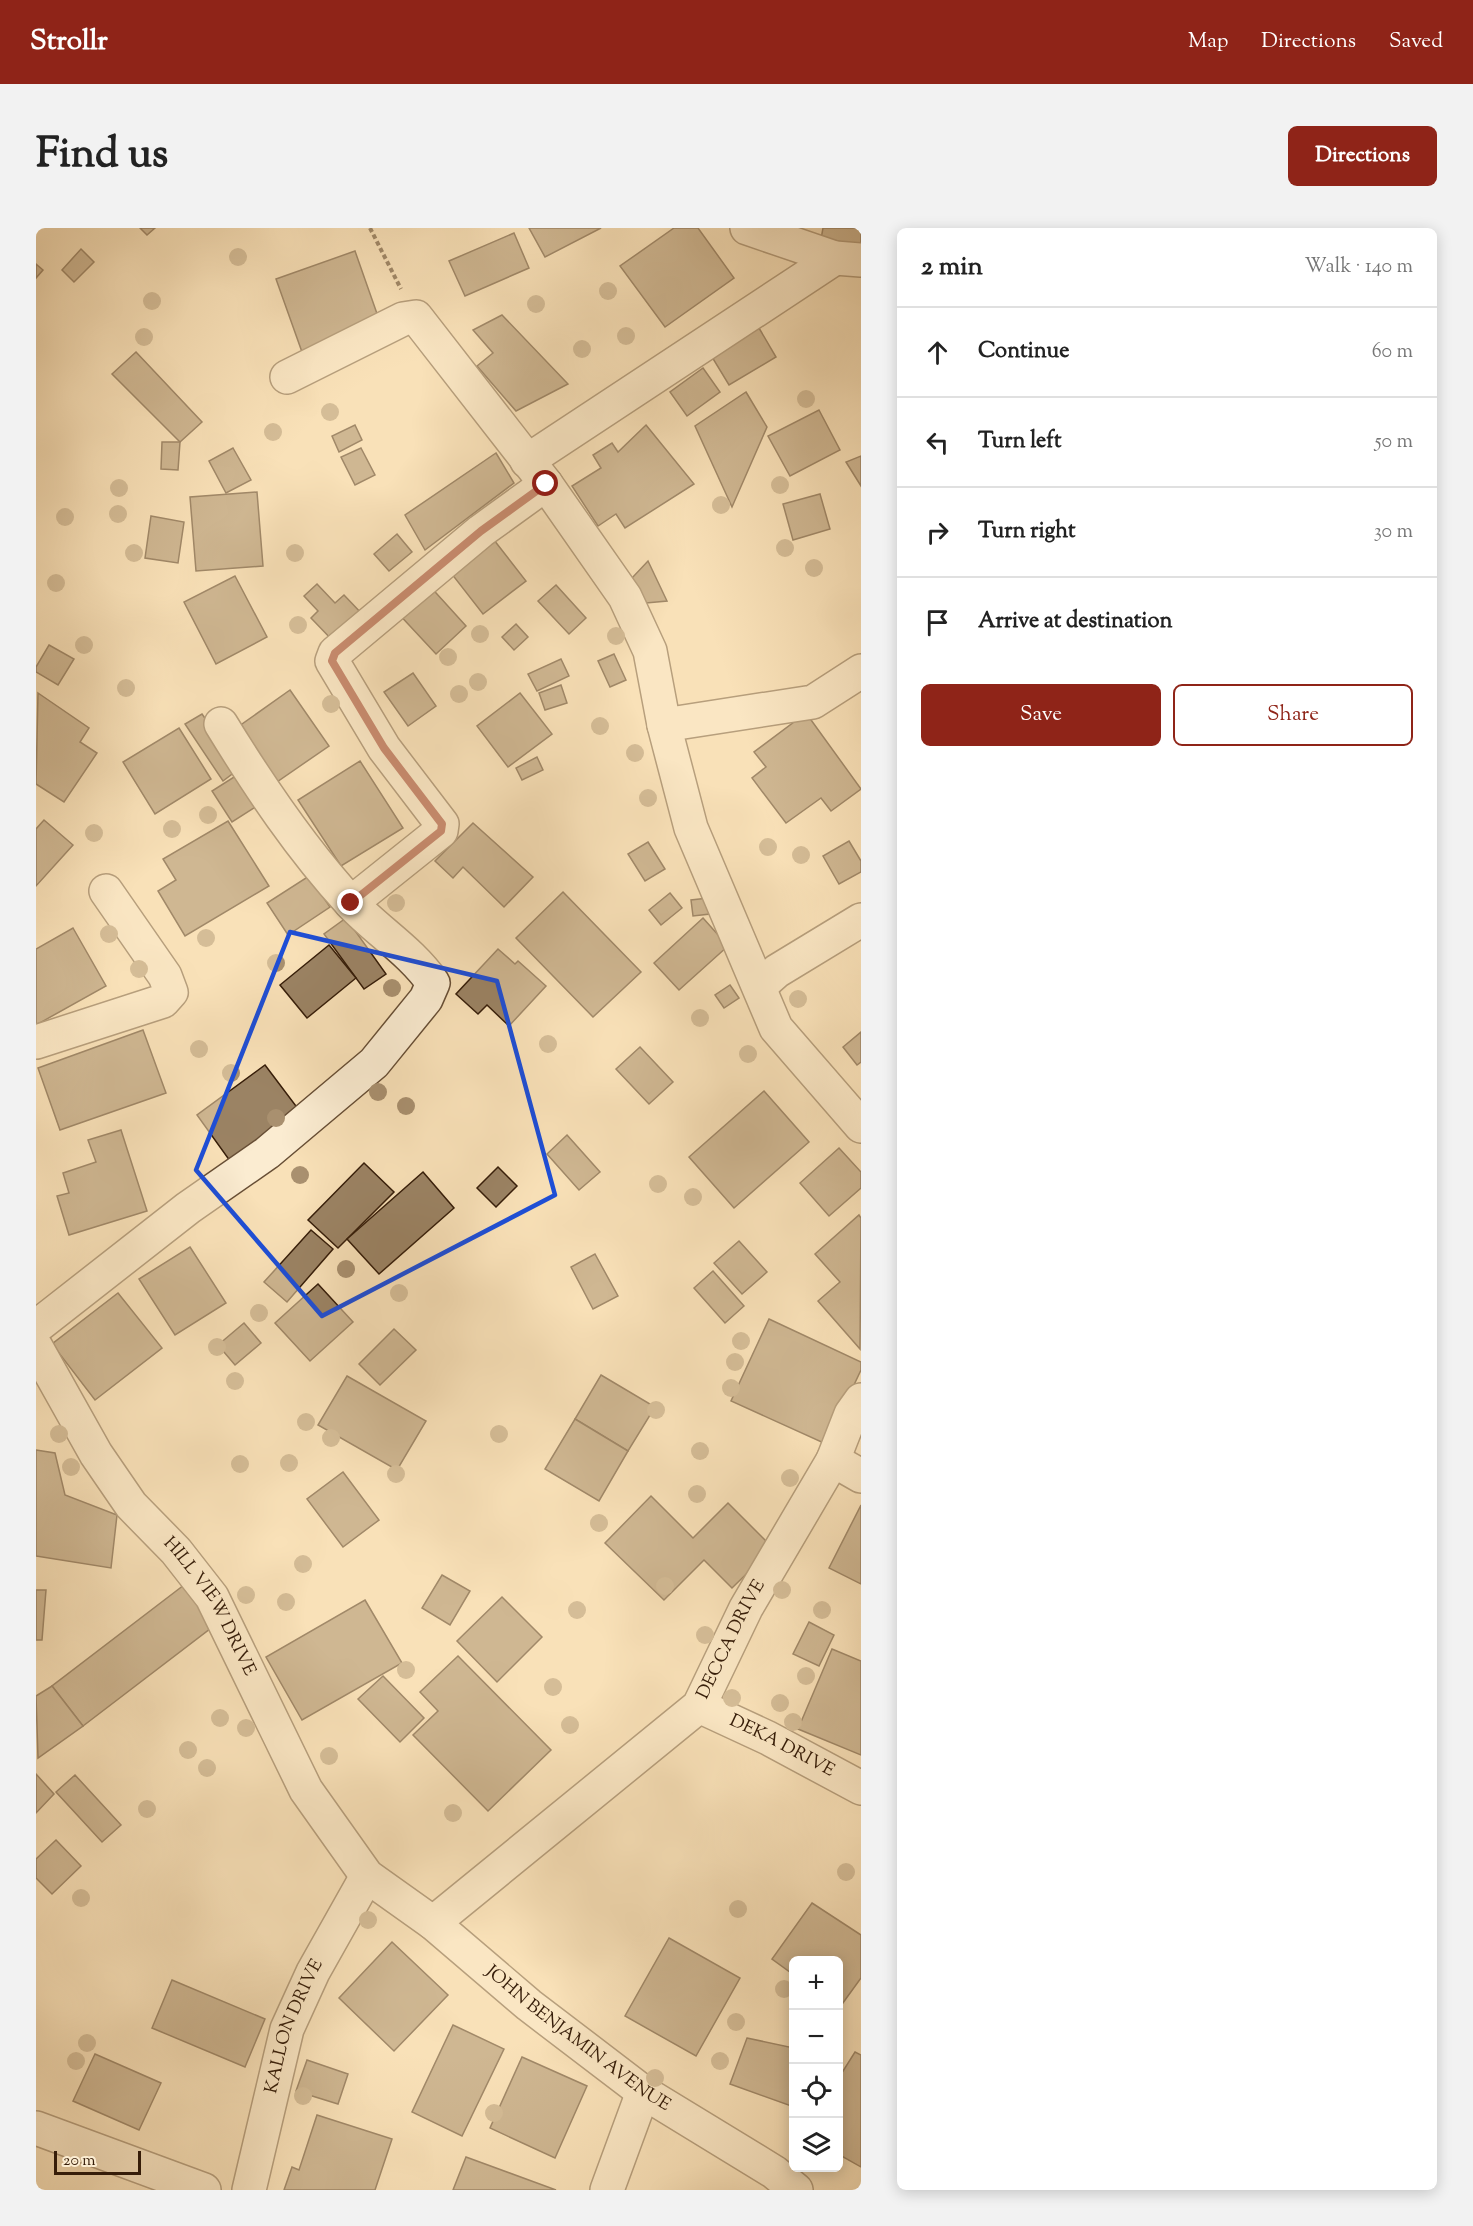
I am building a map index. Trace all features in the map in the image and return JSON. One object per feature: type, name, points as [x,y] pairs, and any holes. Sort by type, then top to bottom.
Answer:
[{"type":"street","points":[[747,228],[848,259]]},
{"type":"street","points":[[351,903],[441,831],[442,824],[384,748],[332,661],[335,653],[481,531],[536,472],[848,259]]},
{"type":"street","points":[[287,377],[403,319],[416,317],[536,472],[625,597],[650,651],[664,725],[691,828],[776,1028],[861,1126]]},
{"type":"street","points":[[664,725],[813,702],[861,671]]},
{"type":"street","points":[[36,1327],[188,1209],[267,1153],[374,1063],[426,999],[433,983],[423,968],[351,903],[294,831],[221,724]]},
{"type":"street","points":[[36,1042],[162,1001],[171,992],[165,976],[106,891]]},
{"type":"street","points":[[760,986],[777,971],[861,920]]},
{"type":"street","name":"HILL VIEW DRIVE","points":[[36,1347],[96,1454],[131,1505],[176,1551],[212,1597],[306,1790],[367,1876]]},
{"type":"street","name":"DECCA DRIVE","points":[[433,1923],[699,1706],[746,1608],[833,1460],[851,1414],[861,1400]]},
{"type":"street","points":[[833,1460],[861,1476]]},
{"type":"street","name":"DEKA DRIVE","points":[[699,1706],[768,1738],[861,1788]]},
{"type":"street","name":"JOHN BENJAMIN AVENUE","points":[[367,1876],[433,1923],[529,2006],[643,2092],[774,2172],[796,2190]]},
{"type":"street","name":"KALLON DRIVE","points":[[249,2190],[287,2030],[313,1972],[367,1876]]},
{"type":"street","points":[[607,2190],[643,2092]]},
{"type":"street","points":[[36,2128],[204,2190]]},
{"type":"path","points":[[370,228],[416,317]]},
{"type":"highlighted area","points":[[290,932],[497,981],[555,1195],[322,1316],[196,1170]]},
{"type":"building","points":[[140,228],[155,228],[147,235]]},
{"type":"building","points":[[529,228],[601,228],[545,257]]},
{"type":"building","points":[[674,228],[698,228],[734,278],[665,327],[620,266]]},
{"type":"building","points":[[823,228],[861,228],[861,247],[821,239]]},
{"type":"building","points":[[514,233],[529,268],[465,296],[449,261]]},
{"type":"building","points":[[81,249],[94,262],[74,282],[62,270]]},
{"type":"building","points":[[355,251],[381,325],[302,352],[276,279]]},
{"type":"building","points":[[36,264],[43,270],[36,278]]},
{"type":"building","points":[[502,315],[568,384],[516,411],[477,366],[493,353],[473,330]]},
{"type":"building","points":[[759,328],[776,357],[729,385],[712,357]]},
{"type":"building","points":[[136,352],[202,422],[180,442],[112,374]]},
{"type":"building","points":[[703,368],[720,392],[687,416],[670,392]]},
{"type":"building","points":[[746,392],[767,427],[732,507],[695,426]]},
{"type":"building","points":[[819,410],[840,450],[790,476],[768,436]]},
{"type":"building","points":[[355,425],[362,440],[339,452],[332,436]]},
{"type":"building","points":[[646,425],[694,484],[625,528],[616,514],[598,526],[572,486],[601,468],[593,455],[612,443],[618,452]]},
{"type":"building","points":[[162,442],[180,442],[178,470],[161,469]]},
{"type":"building","points":[[233,448],[251,480],[226,493],[209,461]]},
{"type":"building","points":[[361,448],[375,475],[355,485],[341,457]]},
{"type":"building","points":[[496,453],[514,483],[425,550],[405,515]]},
{"type":"building","points":[[861,456],[861,486],[846,462]]},
{"type":"building","points":[[257,492],[263,566],[196,571],[190,497]]},
{"type":"building","points":[[820,494],[830,529],[793,540],[783,504]]},
{"type":"building","points":[[151,516],[184,522],[178,563],[145,558]]},
{"type":"building","points":[[397,534],[412,552],[389,571],[374,554]]},
{"type":"building","points":[[494,540],[526,581],[483,614],[451,573]]},
{"type":"building","points":[[648,561],[667,601],[646,603],[631,579]]},
{"type":"building","points":[[235,576],[267,637],[216,664],[184,602]]},
{"type":"building","points":[[427,583],[466,626],[436,654],[396,611]]},
{"type":"building","points":[[317,584],[335,603],[344,595],[364,616],[335,643],[311,618],[318,611],[304,596]]},
{"type":"building","points":[[556,585],[586,618],[569,634],[538,601]]},
{"type":"building","points":[[516,624],[528,637],[514,650],[502,637]]},
{"type":"building","points":[[49,645],[74,659],[58,685],[36,672],[36,667]]},
{"type":"building","points":[[614,654],[626,680],[610,687],[598,661]]},
{"type":"building","points":[[561,659],[569,676],[537,691],[528,674]]},
{"type":"building","points":[[413,673],[436,706],[408,726],[384,692]]},
{"type":"building","points":[[561,685],[567,703],[545,710],[539,693]]},
{"type":"building","points":[[290,690],[329,746],[274,784],[235,729]]},
{"type":"building","points":[[38,693],[89,728],[80,742],[97,753],[64,802],[36,784]]},
{"type":"building","points":[[520,693],[552,734],[508,767],[477,726]]},
{"type":"building","points":[[806,713],[861,789],[831,811],[821,798],[786,823],[752,778],[766,767],[754,752]]},
{"type":"building","points":[[202,714],[240,768],[223,781],[185,724]]},
{"type":"building","points":[[179,728],[211,779],[155,814],[123,762]]},
{"type":"building","points":[[537,757],[543,770],[522,780],[516,768]]},
{"type":"building","points":[[360,761],[403,828],[341,866],[298,800]]},
{"type":"building","points":[[245,770],[265,801],[232,822],[212,791]]},
{"type":"building","points":[[44,820],[73,845],[36,886],[36,829]]},
{"type":"building","points":[[228,821],[269,886],[185,936],[158,891],[176,880],[163,859]]},
{"type":"building","points":[[473,823],[533,877],[504,907],[463,867],[453,878],[435,861]]},
{"type":"building","points":[[849,841],[861,861],[861,872],[839,884],[823,856]]},
{"type":"building","points":[[648,842],[665,869],[645,881],[628,854]]},
{"type":"building","points":[[309,876],[330,907],[288,935],[267,903]]},
{"type":"building","points":[[563,892],[641,972],[593,1017],[516,938]]},
{"type":"building","points":[[670,893],[682,908],[661,925],[649,910]]},
{"type":"building","points":[[708,898],[710,914],[693,916],[691,900]]},
{"type":"building","points":[[346,918],[386,974],[364,989],[324,934]]},
{"type":"building","points":[[703,918],[728,946],[679,990],[654,963]]},
{"type":"building","points":[[73,928],[106,986],[36,1025],[36,949]]},
{"type":"building","points":[[329,945],[356,978],[307,1018],[280,985]]},
{"type":"building","points":[[498,949],[515,964],[518,961],[546,986],[509,1026],[487,1005],[478,1014],[456,994]]},
{"type":"building","points":[[730,985],[739,998],[724,1008],[715,995]]},
{"type":"building","points":[[143,1030],[166,1093],[60,1130],[38,1068]]},
{"type":"building","points":[[861,1032],[861,1062],[857,1065],[843,1047]]},
{"type":"building","points":[[640,1047],[673,1082],[649,1104],[616,1069]]},
{"type":"building","points":[[265,1065],[299,1110],[230,1161],[197,1115]]},
{"type":"building","points":[[764,1091],[809,1142],[734,1208],[689,1157]]},
{"type":"building","points":[[121,1130],[147,1211],[69,1235],[57,1196],[69,1193],[63,1173],[96,1162],[88,1140]]},
{"type":"building","points":[[567,1135],[600,1172],[579,1190],[547,1154]]},
{"type":"building","points":[[839,1148],[861,1172],[861,1188],[829,1216],[800,1183]]},
{"type":"building","points":[[364,1163],[394,1192],[338,1248],[308,1220]]},
{"type":"building","points":[[498,1167],[517,1186],[496,1207],[477,1188]]},
{"type":"building","points":[[423,1172],[454,1208],[379,1274],[347,1239]]},
{"type":"building","points":[[859,1215],[861,1218],[860,1349],[818,1301],[840,1282],[815,1254]]},
{"type":"building","points":[[311,1230],[333,1249],[287,1302],[264,1282]]},
{"type":"building","points":[[739,1241],[767,1272],[742,1294],[714,1263]]},
{"type":"building","points":[[190,1247],[226,1303],[175,1335],[139,1279]]},
{"type":"building","points":[[595,1254],[618,1296],[593,1309],[571,1267]]},
{"type":"building","points":[[713,1271],[744,1306],[725,1323],[694,1288]]},
{"type":"building","points":[[318,1284],[353,1322],[310,1361],[275,1323]]},
{"type":"building","points":[[118,1293],[162,1348],[95,1400],[52,1344]]},
{"type":"building","points":[[769,1319],[861,1362],[861,1370],[826,1444],[731,1401]]},
{"type":"building","points":[[244,1323],[261,1343],[235,1365],[218,1345]]},
{"type":"building","points":[[394,1329],[416,1350],[380,1385],[359,1364]]},
{"type":"building","points":[[601,1375],[655,1407],[628,1451],[575,1419]]},
{"type":"building","points":[[347,1376],[426,1421],[397,1470],[318,1425]]},
{"type":"building","points":[[575,1419],[628,1451],[599,1501],[545,1469]]},
{"type":"building","points":[[36,1450],[55,1453],[65,1495],[117,1515],[111,1568],[36,1556]]},
{"type":"building","points":[[343,1472],[379,1520],[343,1547],[307,1499]]},
{"type":"building","points":[[651,1496],[693,1538],[728,1503],[773,1548],[732,1588],[704,1560],[664,1600],[605,1543]]},
{"type":"building","points":[[861,1505],[861,1584],[829,1568]]},
{"type":"building","points":[[442,1575],[470,1591],[450,1625],[422,1608]]},
{"type":"building","points":[[184,1585],[215,1625],[83,1726],[52,1686]]},
{"type":"building","points":[[36,1590],[46,1590],[42,1640],[36,1640]]},
{"type":"building","points":[[502,1597],[542,1637],[497,1682],[457,1641]]},
{"type":"building","points":[[365,1600],[402,1663],[302,1720],[266,1657]]},
{"type":"building","points":[[809,1622],[834,1635],[819,1666],[793,1654]]},
{"type":"building","points":[[832,1649],[861,1661],[861,1755],[798,1729]]},
{"type":"building","points":[[458,1656],[551,1750],[488,1811],[413,1735],[438,1711],[420,1692]]},
{"type":"building","points":[[383,1676],[424,1718],[400,1742],[358,1699]]},
{"type":"building","points":[[52,1686],[83,1726],[38,1758],[36,1696]]},
{"type":"building","points":[[36,1774],[54,1794],[36,1813]]},
{"type":"building","points":[[75,1775],[121,1825],[102,1842],[56,1792]]},
{"type":"building","points":[[56,1840],[81,1866],[52,1894],[36,1878],[36,1859]]},
{"type":"building","points":[[812,1903],[861,1935],[861,1978],[843,2003],[843,1956],[789,1956],[789,1971],[772,1959]]},
{"type":"building","points":[[669,1938],[740,1978],[696,2056],[625,2016]]},
{"type":"building","points":[[392,1942],[448,1995],[394,2051],[339,1998]]},
{"type":"building","points":[[172,1980],[265,2019],[245,2067],[152,2028]]},
{"type":"building","points":[[453,2025],[504,2049],[462,2136],[412,2112]]},
{"type":"building","points":[[747,2038],[789,2047],[789,2105],[730,2084]]},
{"type":"building","points":[[855,2052],[861,2055],[861,2167],[843,2157],[843,2071]]},
{"type":"building","points":[[95,2054],[161,2083],[139,2130],[73,2101]]},
{"type":"building","points":[[522,2057],[587,2086],[555,2158],[490,2128]]},
{"type":"building","points":[[307,2060],[348,2074],[338,2104],[296,2091]]},
{"type":"building","points":[[317,2115],[392,2139],[375,2190],[284,2190],[292,2167],[299,2170]]},
{"type":"building","points":[[466,2157],[556,2190],[453,2190]]},
{"type":"route","points":[[351,903],[441,831],[442,824],[384,748],[332,661],[335,653],[481,531],[546,484]]}]
